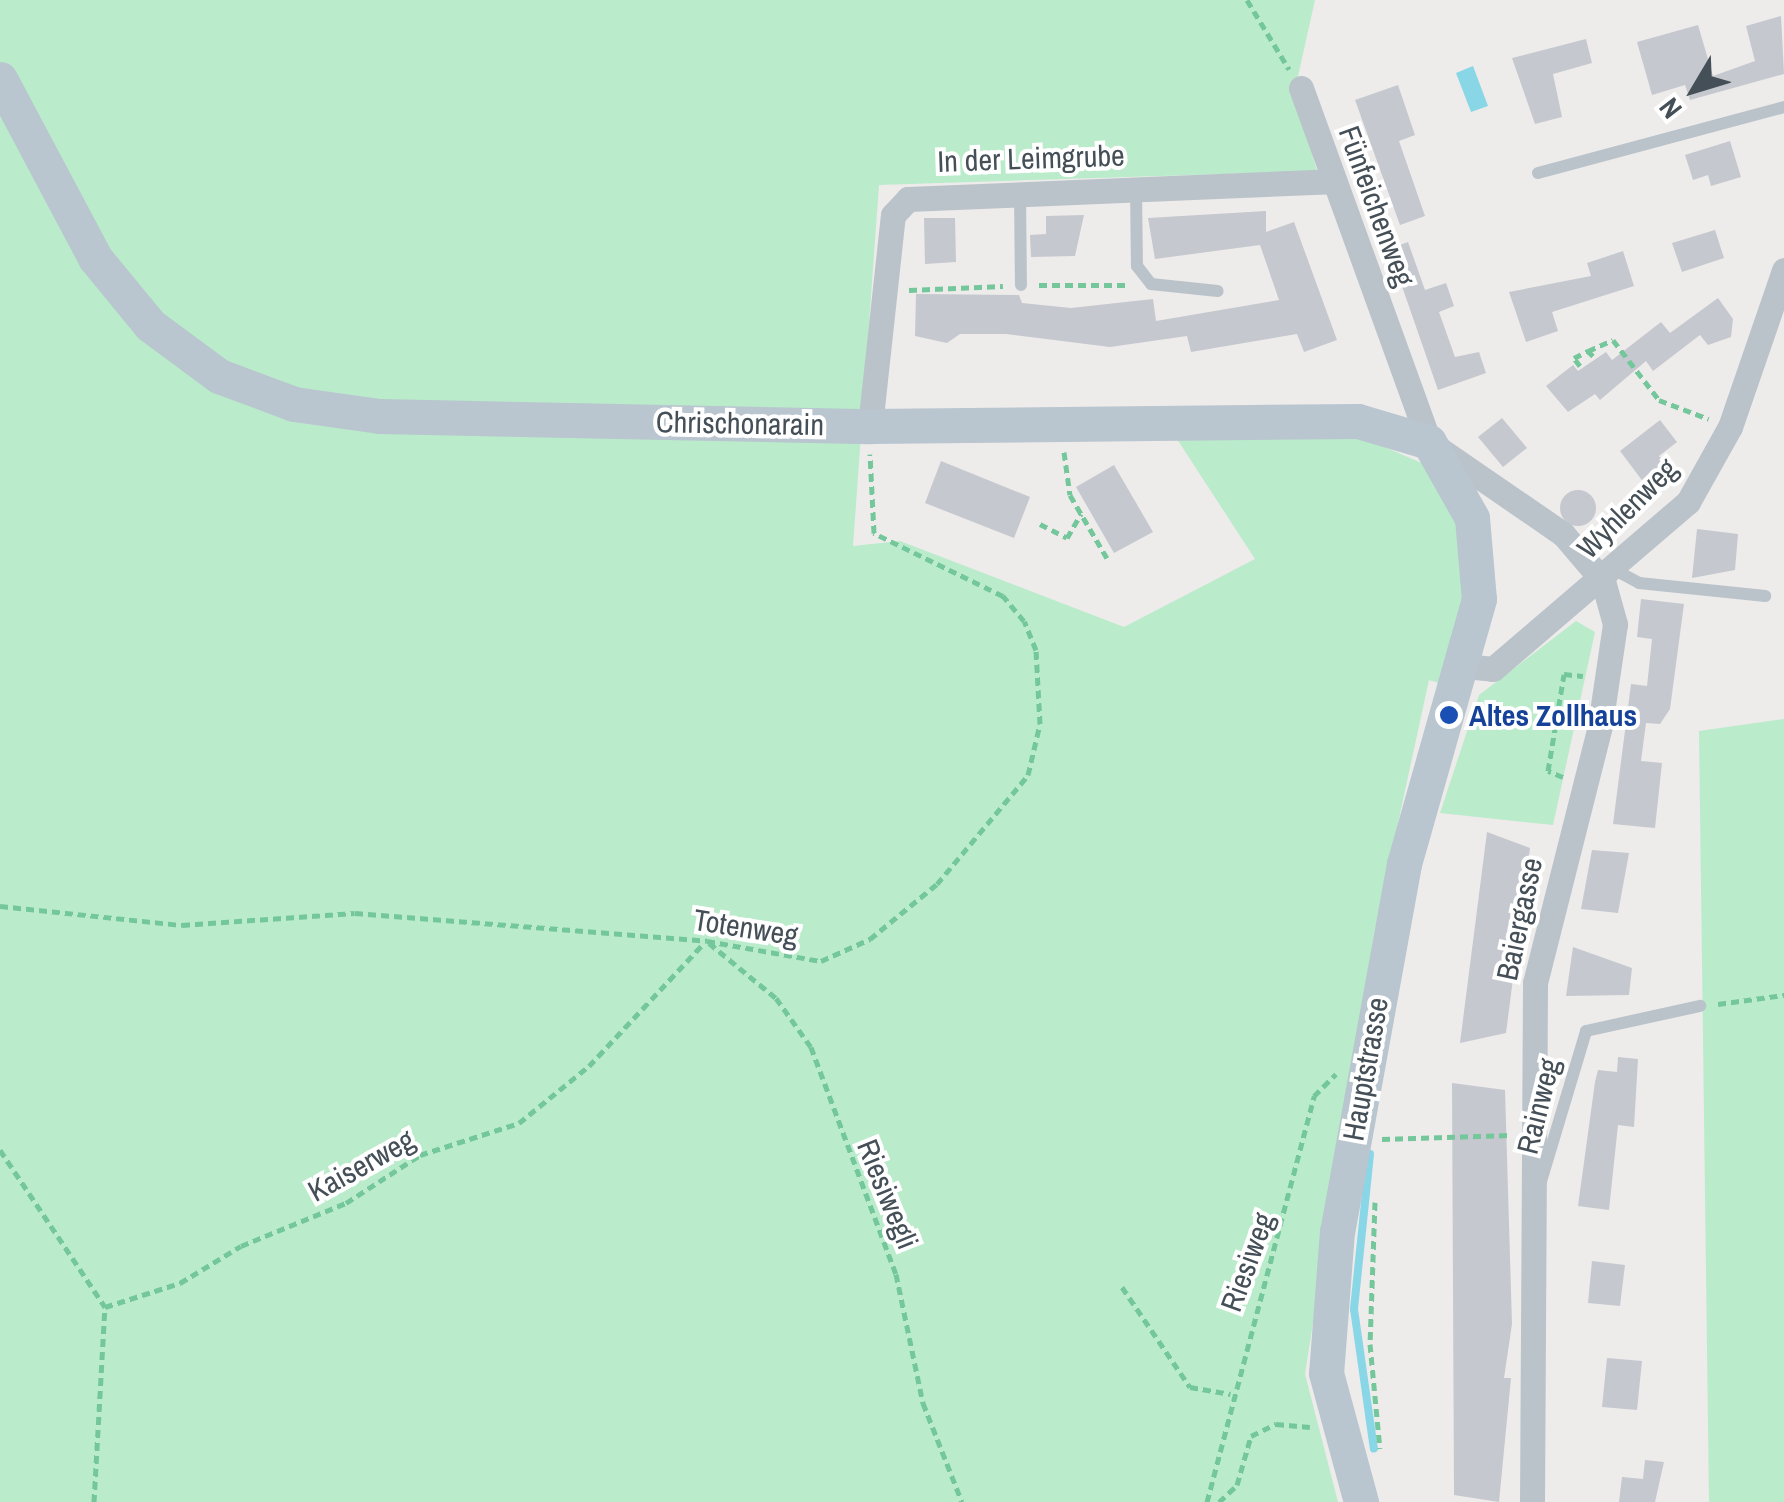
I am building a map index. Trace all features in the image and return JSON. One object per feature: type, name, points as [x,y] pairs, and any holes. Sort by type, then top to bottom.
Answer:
[{"type":"street","name":"Chrischonarain","points":[[0,79],[95,258],[150,325],[219,376],[294,404],[378,416],[870,426],[1358,421],[1429,442]]},
{"type":"street","name":"Fünfeichenweg","points":[[1301,88],[1429,442]]},
{"type":"street","name":"In der Leimgrube","points":[[870,426],[893,215],[920,195],[1332,180]]},
{"type":"street","name":"Wyhlenweg","points":[[1468,654],[1493,669],[1609,575],[1688,502],[1730,428],[1784,270]]},
{"type":"street","name":"Baiergasse","points":[[1429,442],[1563,534],[1609,575],[1616,624],[1608,679],[1536,983],[1538,1190],[1532,1502]]},
{"type":"street","points":[[1429,442],[1472,518],[1480,599],[1468,654]]},
{"type":"street","name":"Hauptstrasse","points":[[1361,1502],[1353,1425],[1326,1336],[1366,1126],[1363,1073],[1404,864],[1468,654]]},
{"type":"lane","points":[[1538,173],[1784,108]]},
{"type":"lane","points":[[1136,187],[1144,276],[1175,293],[1218,290]]},
{"type":"lane","points":[[1020,191],[1021,286]]},
{"type":"lane","points":[[1609,575],[1640,583],[1766,596]]},
{"type":"lane","name":"Rainweg","points":[[1538,1190],[1586,1031],[1700,1006]]},
{"type":"path","points":[[1247,0],[1301,88]]},
{"type":"path","points":[[1580,366],[1574,358],[1590,354],[1613,340],[1659,400],[1730,428]]},
{"type":"path","name":"Totenweg","points":[[0,906],[182,924],[355,914],[707,941],[821,961],[870,938],[937,884],[1028,775],[1040,724],[1036,650],[1024,621],[1003,596],[874,533],[870,426]]},
{"type":"path","points":[[1064,452],[1081,514],[1107,558]]},
{"type":"path","points":[[1040,524],[1067,538],[1081,514]]},
{"type":"path","points":[[1584,785],[1548,770],[1564,674],[1608,679]]},
{"type":"path","name":"Kaiserweg","points":[[105,1307],[180,1284],[241,1246],[346,1203],[420,1155],[518,1123],[589,1066],[707,941]]},
{"type":"path","name":"Riesiwegli","points":[[707,941],[776,998],[812,1047],[896,1274],[924,1403],[962,1502]]},
{"type":"path","points":[[1700,1006],[1784,995]]},
{"type":"path","name":"Riesiweg","points":[[1207,1502],[1253,1302],[1286,1230],[1314,1096],[1323,1079],[1363,1073]]},
{"type":"path","points":[[1376,1156],[1366,1126],[1537,1134]]},
{"type":"path","points":[[0,1150],[105,1307],[94,1502]]},
{"type":"path","points":[[1376,1189],[1370,1344],[1380,1420],[1378,1462]]},
{"type":"path","points":[[1122,1287],[1190,1387],[1230,1394]]},
{"type":"path","points":[[1220,1502],[1262,1428],[1353,1425],[1380,1420]]},
{"type":"green space","points":[[0,0],[1315,0],[1294,94],[1317,171],[879,185],[853,546],[900,541],[1124,627],[1255,559],[1175,436],[1361,437],[1424,464],[1458,527],[1465,599],[1442,684],[1429,680],[1374,934],[1305,1374],[1338,1502],[0,1502]]},
{"type":"green space","points":[[1576,621],[1595,632],[1553,825],[1440,813],[1479,695]]},
{"type":"green space","points":[[1784,719],[1784,1502],[1709,1502],[1699,731]]},
{"type":"water","points":[[1473,66],[1488,106],[1471,112],[1456,73]]},
{"type":"building","points":[[1781,16],[1784,74],[1690,100],[1685,85],[1652,95],[1637,42],[1698,25],[1713,76],[1755,61],[1746,26]]},
{"type":"building","points":[[1586,39],[1592,63],[1553,74],[1562,117],[1535,124],[1512,58]]},
{"type":"building","points":[[1398,85],[1415,135],[1399,141],[1425,216],[1400,225],[1355,100]]},
{"type":"building","points":[[1730,141],[1741,177],[1711,186],[1708,175],[1693,180],[1685,155]]},
{"type":"building","points":[[1266,211],[1266,232],[1294,222],[1337,340],[1304,352],[1297,334],[1191,352],[1187,336],[1110,347],[1006,334],[960,334],[947,343],[915,336],[916,294],[1019,295],[1022,303],[1071,308],[1153,299],[1156,321],[1279,300],[1260,245],[1155,259],[1148,218]]},
{"type":"building","points":[[1084,215],[1075,256],[1031,257],[1030,235],[1046,234],[1046,216]]},
{"type":"building","points":[[924,218],[955,218],[956,262],[925,264]]},
{"type":"building","points":[[1715,230],[1724,258],[1682,272],[1672,243]]},
{"type":"building","points":[[1408,242],[1425,290],[1446,283],[1454,306],[1439,312],[1455,357],[1479,352],[1486,373],[1438,390],[1389,249]]},
{"type":"building","points":[[1623,251],[1634,286],[1552,312],[1558,331],[1526,342],[1509,292],[1591,276],[1587,263]]},
{"type":"building","points":[[1718,298],[1733,319],[1731,337],[1708,345],[1700,335],[1653,371],[1646,361],[1600,400],[1595,394],[1568,412],[1546,386],[1573,365],[1578,371],[1606,352],[1612,360],[1661,322],[1670,333]]},
{"type":"building","points":[[1502,418],[1527,448],[1503,467],[1478,437]]},
{"type":"building","points":[[1660,420],[1677,442],[1659,456],[1670,469],[1647,487],[1620,451]]},
{"type":"building","points":[[941,461],[1030,497],[1014,538],[925,503]]},
{"type":"building","points":[[1114,465],[1153,532],[1114,553],[1076,487]]},
{"type":"building","points":[[1578,490],[1591,495],[1596,508],[1591,521],[1578,526],[1565,521],[1560,508],[1565,495]]},
{"type":"building","points":[[1697,529],[1738,534],[1735,570],[1692,578]]},
{"type":"building","points":[[1641,599],[1684,604],[1670,709],[1660,724],[1646,723],[1641,761],[1662,763],[1655,828],[1613,824],[1631,684],[1647,686],[1652,639],[1637,637]]},
{"type":"building","points":[[1487,832],[1530,848],[1506,1033],[1460,1043]]},
{"type":"building","points":[[1592,850],[1629,853],[1618,913],[1581,909]]},
{"type":"building","points":[[1573,947],[1632,968],[1629,995],[1566,996]]},
{"type":"building","points":[[1618,1057],[1638,1059],[1634,1127],[1618,1125],[1609,1210],[1578,1206],[1598,1070],[1617,1072]]},
{"type":"building","points":[[1452,1083],[1505,1090],[1512,1324],[1504,1378],[1511,1378],[1499,1502],[1454,1495]]},
{"type":"building","points":[[1592,1261],[1625,1265],[1620,1306],[1588,1303]]},
{"type":"building","points":[[1607,1358],[1642,1361],[1637,1410],[1602,1407]]},
{"type":"building","points":[[1645,1460],[1664,1462],[1655,1502],[1619,1502],[1622,1477],[1643,1479]]},
{"type":"waterway","points":[[1370,1154],[1354,1309],[1374,1449]]},
{"type":"place","name":"Altes Zollhaus","points":[[1449,715]]}]
